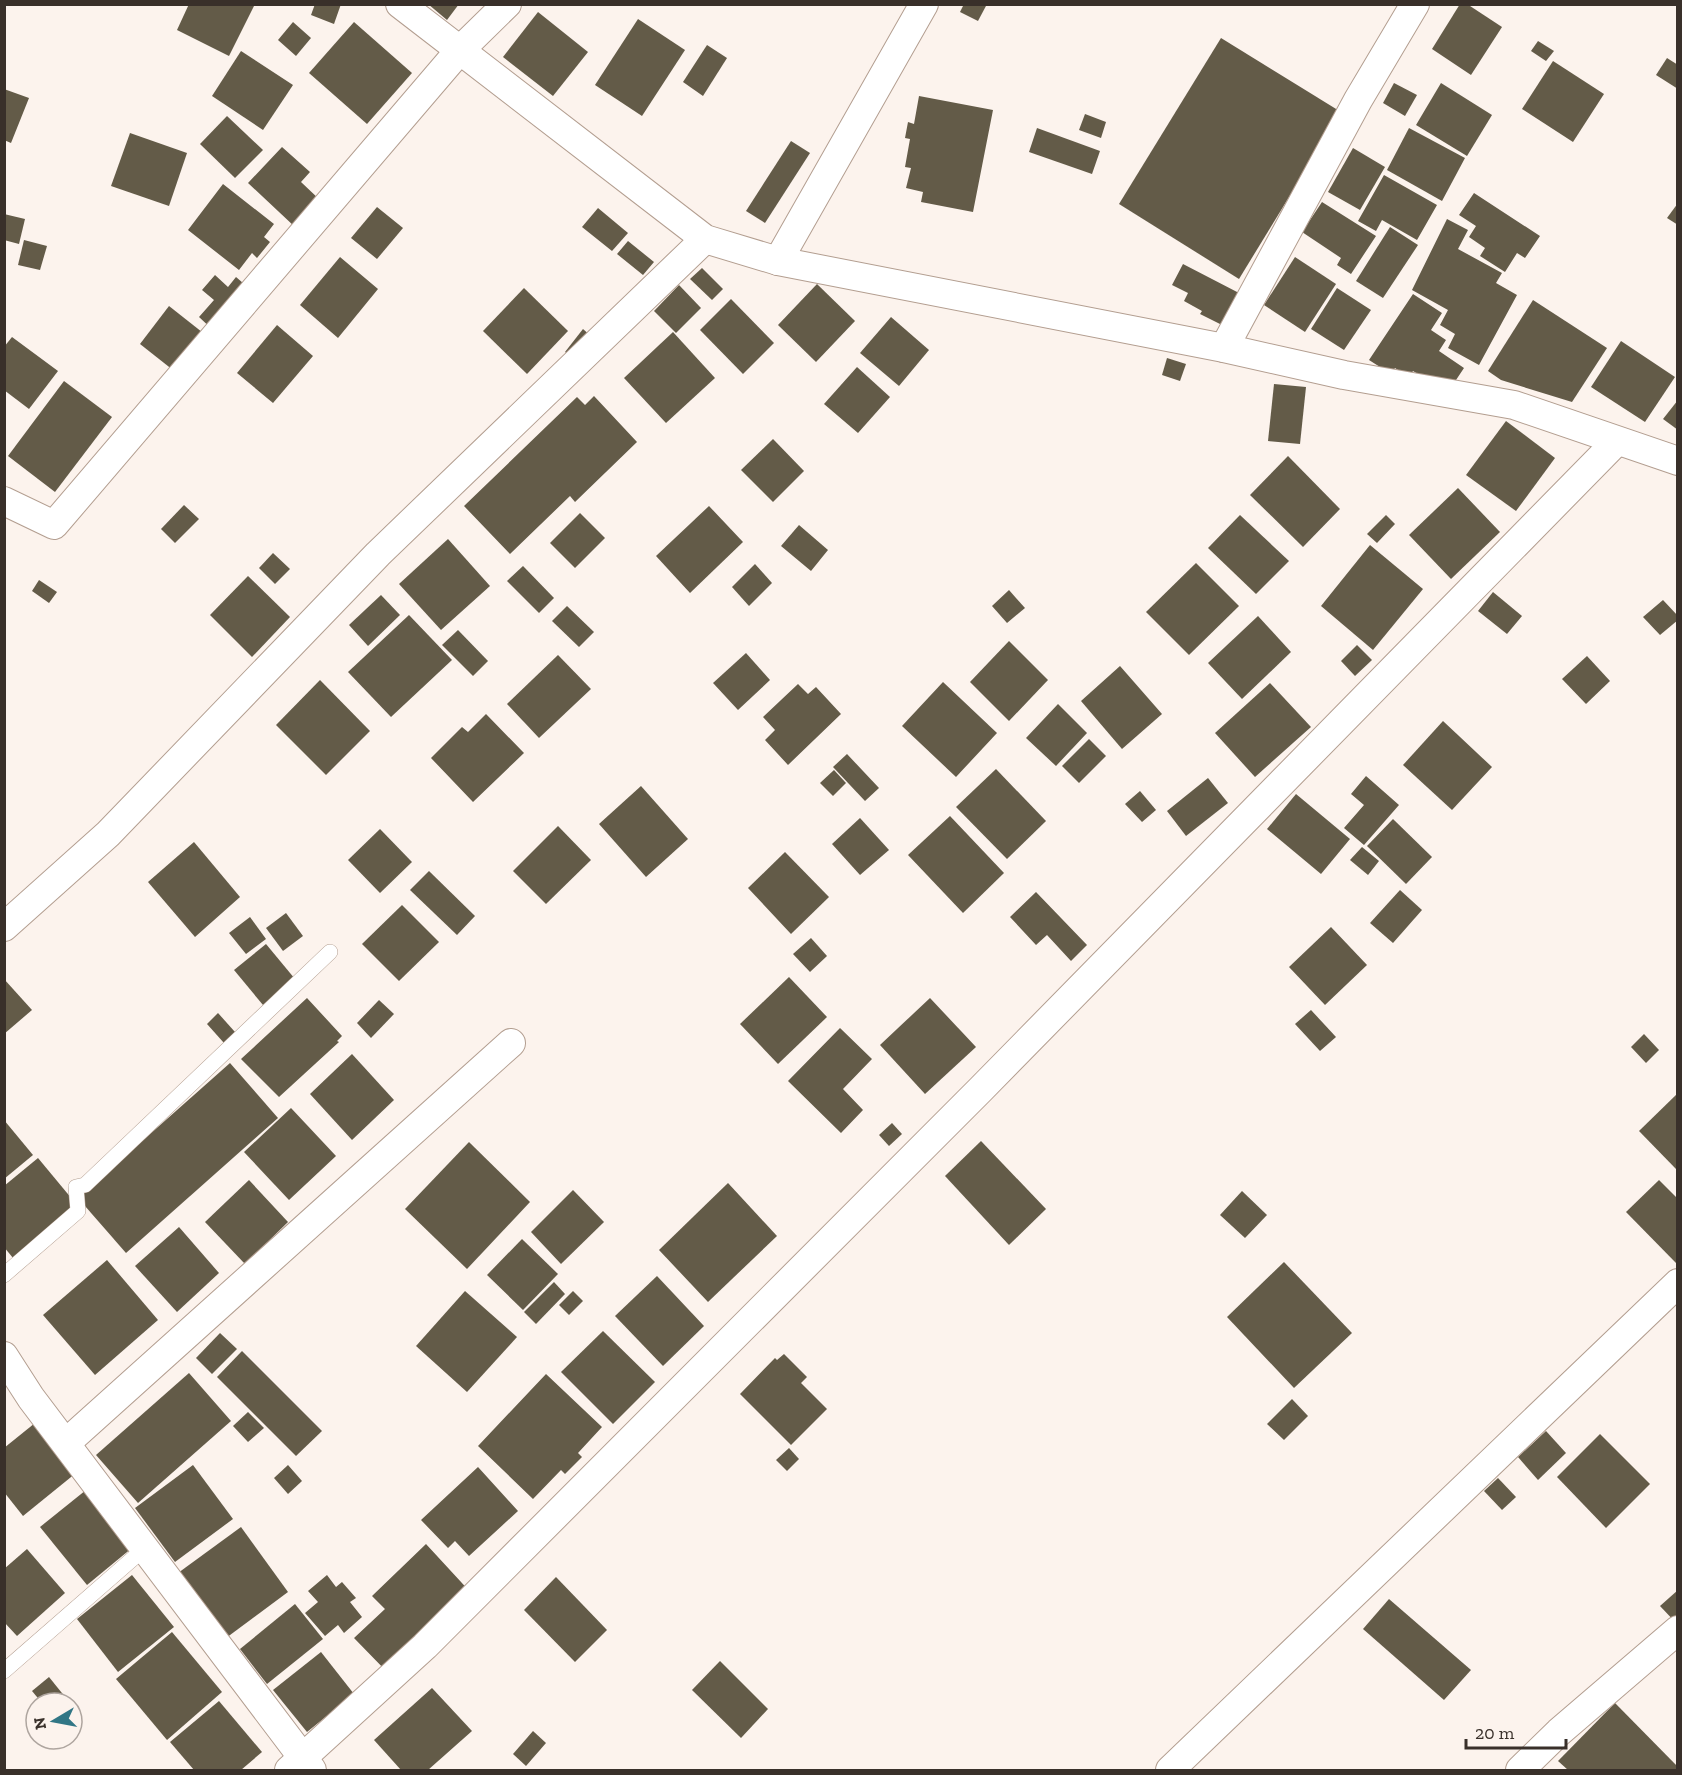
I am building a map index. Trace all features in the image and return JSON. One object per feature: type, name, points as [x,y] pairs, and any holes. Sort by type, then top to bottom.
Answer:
[{"type":"street","points":[[400,4],[705,239],[778,261],[1224,348],[1344,375],[1514,405],[1616,442],[1677,461]]},
{"type":"street","points":[[4,501],[54,525],[459,51],[507,4]]},
{"type":"street","points":[[778,261],[924,4]]},
{"type":"street","points":[[1224,348],[1358,100],[1415,4]]},
{"type":"street","points":[[4,927],[108,834],[378,554],[705,239]]},
{"type":"street","points":[[4,1356],[301,1766],[459,1612],[981,1089],[1616,442]]},
{"type":"street","points":[[66,1443],[511,1043]]},
{"type":"street","points":[[1170,1770],[1677,1283]]},
{"type":"street","points":[[1520,1770],[1559,1732],[1677,1630]]},
{"type":"lane","points":[[4,1275],[78,1211],[76,1187],[85,1185],[330,952]]},
{"type":"lane","points":[[4,1671],[145,1548]]},
{"type":"building","points":[[189,4],[255,4],[229,56],[177,30]]},
{"type":"building","points":[[315,4],[341,4],[334,24],[311,15]]},
{"type":"building","points":[[428,4],[459,4],[447,20]]},
{"type":"building","points":[[964,4],[987,4],[978,21],[960,12]]},
{"type":"building","points":[[1460,4],[1467,4],[1502,27],[1471,75],[1432,49]]},
{"type":"building","points":[[538,12],[588,52],[553,96],[503,57]]},
{"type":"building","points":[[638,19],[685,50],[642,116],[595,85]]},
{"type":"building","points":[[293,22],[311,38],[296,56],[278,40]]},
{"type":"building","points":[[354,22],[412,73],[367,124],[309,73]]},
{"type":"building","points":[[1221,38],[1341,112],[1239,279],[1119,204]]},
{"type":"building","points":[[1538,41],[1554,51],[1546,61],[1531,51]]},
{"type":"building","points":[[707,45],[727,58],[703,96],[683,82]]},
{"type":"building","points":[[241,51],[293,85],[263,130],[212,96]]},
{"type":"building","points":[[1667,58],[1678,65],[1678,89],[1656,75]]},
{"type":"building","points":[[1553,61],[1604,94],[1573,142],[1522,109]]},
{"type":"building","points":[[1394,83],[1417,95],[1405,116],[1383,103]]},
{"type":"building","points":[[1441,83],[1492,115],[1467,156],[1416,125]]},
{"type":"building","points":[[4,89],[29,98],[11,143],[4,140]]},
{"type":"building","points":[[919,96],[993,110],[973,212],[921,202],[923,192],[906,188],[911,168],[905,167],[910,139],[905,138],[908,122],[914,124]]},
{"type":"building","points":[[1085,114],[1106,122],[1101,138],[1079,130]]},
{"type":"building","points":[[227,116],[263,150],[235,178],[200,144]]},
{"type":"building","points":[[1037,128],[1100,151],[1092,174],[1029,152]]},
{"type":"building","points":[[1409,128],[1465,158],[1442,201],[1387,170]]},
{"type":"building","points":[[130,133],[187,153],[169,206],[111,186]]},
{"type":"building","points":[[791,141],[810,153],[765,223],[746,211]]},
{"type":"building","points":[[282,147],[310,172],[301,182],[320,200],[295,227],[248,183]]},
{"type":"building","points":[[1353,148],[1385,167],[1360,210],[1328,192]]},
{"type":"building","points":[[1384,175],[1437,205],[1417,240],[1382,220],[1376,231],[1358,221]]},
{"type":"building","points":[[223,184],[274,224],[264,237],[270,242],[257,258],[252,253],[239,270],[188,230]]},
{"type":"building","points":[[1474,193],[1540,236],[1525,258],[1517,253],[1505,272],[1480,256],[1485,248],[1469,237],[1476,226],[1459,215]]},
{"type":"building","points":[[1322,202],[1376,236],[1351,274],[1337,265],[1341,258],[1302,232]]},
{"type":"building","points":[[1678,203],[1678,225],[1667,218]]},
{"type":"building","points":[[377,207],[403,228],[377,259],[351,238]]},
{"type":"building","points":[[598,208],[628,233],[612,251],[582,227]]},
{"type":"building","points":[[4,214],[25,219],[19,244],[4,240]]},
{"type":"building","points":[[1447,219],[1468,230],[1458,249],[1502,273],[1496,283],[1517,295],[1479,365],[1448,348],[1455,334],[1440,325],[1448,310],[1412,290]]},
{"type":"building","points":[[1390,227],[1418,245],[1383,298],[1356,281]]},
{"type":"building","points":[[24,240],[47,246],[40,270],[18,265]]},
{"type":"building","points":[[628,241],[654,262],[643,275],[617,254]]},
{"type":"building","points":[[340,257],[378,289],[338,338],[300,305]]},
{"type":"building","points":[[1295,257],[1336,284],[1305,332],[1264,305]]},
{"type":"building","points":[[1183,264],[1239,293],[1222,325],[1200,314],[1202,311],[1184,301],[1188,293],[1172,285]]},
{"type":"building","points":[[702,268],[723,289],[712,300],[690,279]]},
{"type":"building","points":[[215,275],[228,287],[236,277],[250,289],[214,331],[199,317],[214,300],[202,290]]},
{"type":"building","points":[[817,284],[855,321],[816,362],[778,325]]},
{"type":"building","points":[[679,285],[701,308],[676,333],[654,311]]},
{"type":"building","points":[[524,288],[568,331],[527,374],[483,331]]},
{"type":"building","points":[[1337,288],[1371,310],[1344,350],[1311,329]]},
{"type":"building","points":[[1413,294],[1442,313],[1431,330],[1446,340],[1439,351],[1464,368],[1450,389],[1429,381],[1413,371],[1409,377],[1395,368],[1391,374],[1369,360]]},
{"type":"building","points":[[731,299],[774,343],[743,374],[700,330]]},
{"type":"building","points":[[1533,300],[1607,348],[1572,402],[1501,380],[1488,371]]},
{"type":"building","points":[[169,306],[207,336],[178,374],[140,344]]},
{"type":"building","points":[[891,317],[929,350],[899,386],[860,353]]},
{"type":"building","points":[[277,325],[313,356],[273,403],[237,373]]},
{"type":"building","points":[[583,329],[593,338],[575,360],[565,352]]},
{"type":"building","points":[[673,332],[715,378],[666,423],[624,378]]},
{"type":"building","points":[[12,337],[58,371],[29,409],[4,390],[4,347]]},
{"type":"building","points":[[1621,341],[1675,377],[1645,422],[1591,387]]},
{"type":"building","points":[[1167,358],[1186,364],[1180,381],[1162,375]]},
{"type":"building","points":[[857,367],[890,397],[858,433],[824,404]]},
{"type":"building","points":[[64,381],[112,417],[55,492],[8,456]]},
{"type":"building","points":[[1274,384],[1306,387],[1300,444],[1268,441]]},
{"type":"building","points":[[594,396],[637,442],[575,502],[570,496],[510,554],[464,506],[577,397],[585,405]]},
{"type":"building","points":[[1678,400],[1678,430],[1663,419]]},
{"type":"building","points":[[1506,421],[1555,458],[1516,511],[1466,475]]},
{"type":"building","points":[[773,439],[804,471],[773,502],[741,470]]},
{"type":"building","points":[[1288,456],[1340,509],[1303,547],[1250,495]]},
{"type":"building","points":[[1458,488],[1500,532],[1451,579],[1409,535]]},
{"type":"building","points":[[184,505],[199,519],[175,543],[161,529]]},
{"type":"building","points":[[709,506],[743,542],[690,593],[656,556]]},
{"type":"building","points":[[580,513],[605,538],[575,568],[550,543]]},
{"type":"building","points":[[1240,515],[1289,561],[1256,594],[1208,548]]},
{"type":"building","points":[[1386,515],[1395,524],[1377,543],[1367,534]]},
{"type":"building","points":[[799,525],[828,550],[811,571],[781,546]]},
{"type":"building","points":[[448,539],[490,586],[441,630],[399,584]]},
{"type":"building","points":[[1370,545],[1423,589],[1373,650],[1321,606]]},
{"type":"building","points":[[273,553],[290,569],[275,584],[259,568]]},
{"type":"building","points":[[1196,563],[1239,606],[1189,655],[1146,612]]},
{"type":"building","points":[[755,564],[772,583],[749,606],[732,587]]},
{"type":"building","points":[[523,566],[554,598],[539,613],[507,581]]},
{"type":"building","points":[[248,576],[290,617],[252,657],[210,615]]},
{"type":"building","points":[[39,580],[57,592],[49,603],[32,591]]},
{"type":"building","points":[[1009,590],[1025,608],[1007,623],[992,606]]},
{"type":"building","points":[[1493,592],[1522,616],[1507,634],[1478,611]]},
{"type":"building","points":[[381,595],[400,615],[368,646],[349,625]]},
{"type":"building","points":[[1663,600],[1678,616],[1678,620],[1660,635],[1643,617]]},
{"type":"building","points":[[567,606],[594,632],[579,647],[552,621]]},
{"type":"building","points":[[409,615],[452,660],[391,717],[348,672]]},
{"type":"building","points":[[1258,616],[1291,652],[1242,699],[1208,663]]},
{"type":"building","points":[[458,630],[488,661],[473,676],[442,645]]},
{"type":"building","points":[[1009,641],[1048,680],[1009,721],[970,682]]},
{"type":"building","points":[[1357,645],[1372,660],[1355,676],[1341,661]]},
{"type":"building","points":[[746,653],[770,680],[738,710],[713,683]]},
{"type":"building","points":[[558,655],[591,689],[539,738],[507,704]]},
{"type":"building","points":[[1587,656],[1610,681],[1586,704],[1562,679]]},
{"type":"building","points":[[1120,666],[1162,714],[1122,749],[1081,701]]},
{"type":"building","points":[[320,680],[370,731],[326,775],[276,725]]},
{"type":"building","points":[[943,682],[997,733],[956,777],[902,726]]},
{"type":"building","points":[[1270,683],[1311,727],[1255,777],[1215,733]]},
{"type":"building","points":[[798,684],[808,694],[816,687],[841,714],[788,765],[765,740],[775,730],[763,717]]},
{"type":"building","points":[[1058,704],[1087,733],[1056,766],[1026,738]]},
{"type":"building","points":[[486,714],[524,753],[473,802],[431,758],[462,727],[468,732]]},
{"type":"building","points":[[1443,721],[1492,767],[1452,810],[1403,765]]},
{"type":"building","points":[[1089,739],[1106,756],[1079,783],[1062,766]]},
{"type":"building","points":[[847,754],[879,788],[865,801],[833,767]]},
{"type":"building","points":[[996,769],[1046,821],[1007,859],[956,807]]},
{"type":"building","points":[[834,770],[846,783],[833,796],[820,783]]},
{"type":"building","points":[[1366,776],[1399,805],[1364,845],[1344,828],[1364,805],[1351,794]]},
{"type":"building","points":[[1208,778],[1228,803],[1186,836],[1167,811]]},
{"type":"building","points":[[641,786],[688,839],[646,877],[599,824]]},
{"type":"building","points":[[1140,791],[1156,810],[1142,822],[1125,804]]},
{"type":"building","points":[[1296,794],[1350,839],[1321,874],[1267,829]]},
{"type":"building","points":[[950,816],[1004,873],[963,913],[908,855]]},
{"type":"building","points":[[860,818],[889,850],[860,875],[832,844]]},
{"type":"building","points":[[1393,819],[1432,857],[1406,884],[1367,846]]},
{"type":"building","points":[[558,826],[591,860],[546,904],[513,871]]},
{"type":"building","points":[[380,829],[412,862],[380,893],[348,860]]},
{"type":"building","points":[[194,842],[240,897],[195,937],[148,882]]},
{"type":"building","points":[[1362,847],[1379,861],[1368,875],[1350,860]]},
{"type":"building","points":[[785,852],[829,897],[791,934],[748,888]]},
{"type":"building","points":[[429,871],[475,916],[457,935],[410,890]]},
{"type":"building","points":[[1400,890],[1422,910],[1393,943],[1370,923]]},
{"type":"building","points":[[1036,892],[1087,945],[1071,961],[1047,935],[1036,945],[1010,917]]},
{"type":"building","points":[[402,905],[439,942],[399,981],[362,944]]},
{"type":"building","points":[[286,913],[303,936],[283,951],[266,928]]},
{"type":"building","points":[[250,917],[266,939],[246,954],[229,933]]},
{"type":"building","points":[[1331,927],[1367,965],[1325,1005],[1289,967]]},
{"type":"building","points":[[811,938],[827,956],[810,972],[793,954]]},
{"type":"building","points":[[266,944],[295,979],[263,1005],[234,970]]},
{"type":"building","points":[[789,977],[827,1017],[778,1064],[740,1024]]},
{"type":"building","points":[[4,979],[32,1010],[4,1034]]},
{"type":"building","points":[[307,998],[342,1036],[337,1041],[339,1042],[279,1097],[241,1059]]},
{"type":"building","points":[[930,998],[976,1047],[925,1094],[880,1045]]},
{"type":"building","points":[[379,1000],[394,1014],[371,1038],[357,1023]]},
{"type":"building","points":[[1311,1010],[1336,1037],[1320,1051],[1295,1024]]},
{"type":"building","points":[[218,1013],[235,1032],[224,1043],[207,1024]]},
{"type":"building","points":[[840,1028],[872,1059],[843,1089],[863,1110],[841,1133],[788,1081]]},
{"type":"building","points":[[1644,1034],[1659,1050],[1646,1063],[1631,1047]]},
{"type":"building","points":[[352,1054],[394,1100],[352,1140],[310,1094]]},
{"type":"building","points":[[230,1063],[278,1118],[126,1253],[78,1198]]},
{"type":"building","points":[[1678,1093],[1678,1167],[1676,1169],[1639,1131]]},
{"type":"building","points":[[291,1108],[336,1156],[289,1200],[244,1152]]},
{"type":"building","points":[[4,1120],[33,1155],[4,1179]]},
{"type":"building","points":[[892,1123],[902,1134],[889,1146],[879,1135]]},
{"type":"building","points":[[981,1141],[1046,1209],[1009,1245],[945,1176]]},
{"type":"building","points":[[469,1142],[530,1202],[467,1269],[405,1209]]},
{"type":"building","points":[[38,1158],[77,1205],[13,1258],[4,1247],[4,1186]]},
{"type":"building","points":[[249,1180],[288,1222],[245,1264],[205,1222]]},
{"type":"building","points":[[1659,1180],[1678,1199],[1676,1263],[1626,1212]]},
{"type":"building","points":[[728,1183],[777,1236],[708,1302],[659,1250]]},
{"type":"building","points":[[573,1190],[604,1222],[561,1264],[531,1232]]},
{"type":"building","points":[[1242,1191],[1267,1215],[1245,1238],[1220,1215]]},
{"type":"building","points":[[179,1227],[219,1273],[177,1312],[135,1266]]},
{"type":"building","points":[[522,1239],[558,1274],[523,1310],[487,1275]]},
{"type":"building","points":[[107,1260],[158,1320],[95,1375],[43,1315]]},
{"type":"building","points":[[1284,1262],[1352,1333],[1294,1388],[1227,1317]]},
{"type":"building","points":[[657,1276],[704,1326],[663,1366],[615,1316]]},
{"type":"building","points":[[554,1282],[565,1294],[536,1324],[524,1312]]},
{"type":"building","points":[[465,1291],[517,1337],[467,1392],[416,1346]]},
{"type":"building","points":[[573,1291],[583,1301],[569,1315],[559,1305]]},
{"type":"building","points":[[603,1331],[655,1382],[613,1424],[561,1372]]},
{"type":"building","points":[[220,1333],[237,1349],[212,1374],[196,1358]]},
{"type":"building","points":[[242,1351],[322,1431],[296,1456],[217,1377]]},
{"type":"building","points":[[784,1354],[807,1377],[801,1383],[827,1409],[791,1445],[740,1394],[775,1358],[777,1360]]},
{"type":"building","points":[[189,1373],[231,1421],[138,1503],[96,1455]]},
{"type":"building","points":[[546,1374],[602,1427],[578,1453],[582,1457],[565,1474],[561,1470],[533,1499],[478,1446]]},
{"type":"building","points":[[1292,1399],[1308,1416],[1284,1440],[1267,1424]]},
{"type":"building","points":[[248,1412],[264,1428],[248,1442],[233,1426]]},
{"type":"building","points":[[35,1423],[76,1473],[23,1516],[4,1492],[4,1448]]},
{"type":"building","points":[[1546,1431],[1566,1453],[1538,1480],[1518,1457]]},
{"type":"building","points":[[1600,1434],[1650,1484],[1606,1528],[1557,1477]]},
{"type":"building","points":[[789,1448],[799,1459],[787,1471],[776,1460]]},
{"type":"building","points":[[193,1465],[233,1519],[175,1562],[135,1508]]},
{"type":"building","points":[[288,1465],[302,1481],[288,1494],[274,1478]]},
{"type":"building","points":[[478,1467],[518,1511],[469,1556],[455,1541],[448,1548],[421,1520]]},
{"type":"building","points":[[1498,1478],[1516,1497],[1502,1510],[1484,1491]]},
{"type":"building","points":[[91,1486],[138,1543],[87,1585],[40,1527]]},
{"type":"building","points":[[241,1527],[288,1592],[226,1638],[178,1573]]},
{"type":"building","points":[[426,1544],[473,1595],[390,1675],[354,1638],[385,1609],[372,1596]]},
{"type":"building","points":[[27,1549],[65,1593],[17,1636],[4,1622],[4,1569]]},
{"type":"building","points":[[132,1575],[174,1627],[118,1672],[77,1619]]},
{"type":"building","points":[[327,1575],[336,1587],[342,1582],[356,1598],[350,1602],[362,1617],[344,1633],[338,1625],[325,1636],[305,1613],[318,1602],[308,1591]]},
{"type":"building","points":[[556,1577],[607,1630],[575,1662],[524,1610]]},
{"type":"building","points":[[1678,1590],[1678,1625],[1660,1606]]},
{"type":"building","points":[[1389,1599],[1471,1670],[1444,1700],[1363,1629]]},
{"type":"building","points":[[295,1604],[323,1639],[267,1684],[240,1649]]},
{"type":"building","points":[[172,1632],[222,1692],[167,1740],[116,1679]]},
{"type":"building","points":[[321,1652],[354,1694],[307,1732],[273,1690]]},
{"type":"building","points":[[720,1661],[768,1709],[741,1738],[692,1690]]},
{"type":"building","points":[[49,1677],[60,1691],[32,1691]]},
{"type":"building","points":[[432,1688],[472,1731],[428,1770],[401,1770],[374,1740]]},
{"type":"building","points":[[219,1701],[262,1752],[241,1770],[194,1770],[170,1742]]},
{"type":"building","points":[[1615,1703],[1678,1767],[1678,1770],[1568,1770],[1558,1761]]},
{"type":"building","points":[[533,1731],[546,1743],[526,1766],[513,1754]]}]
